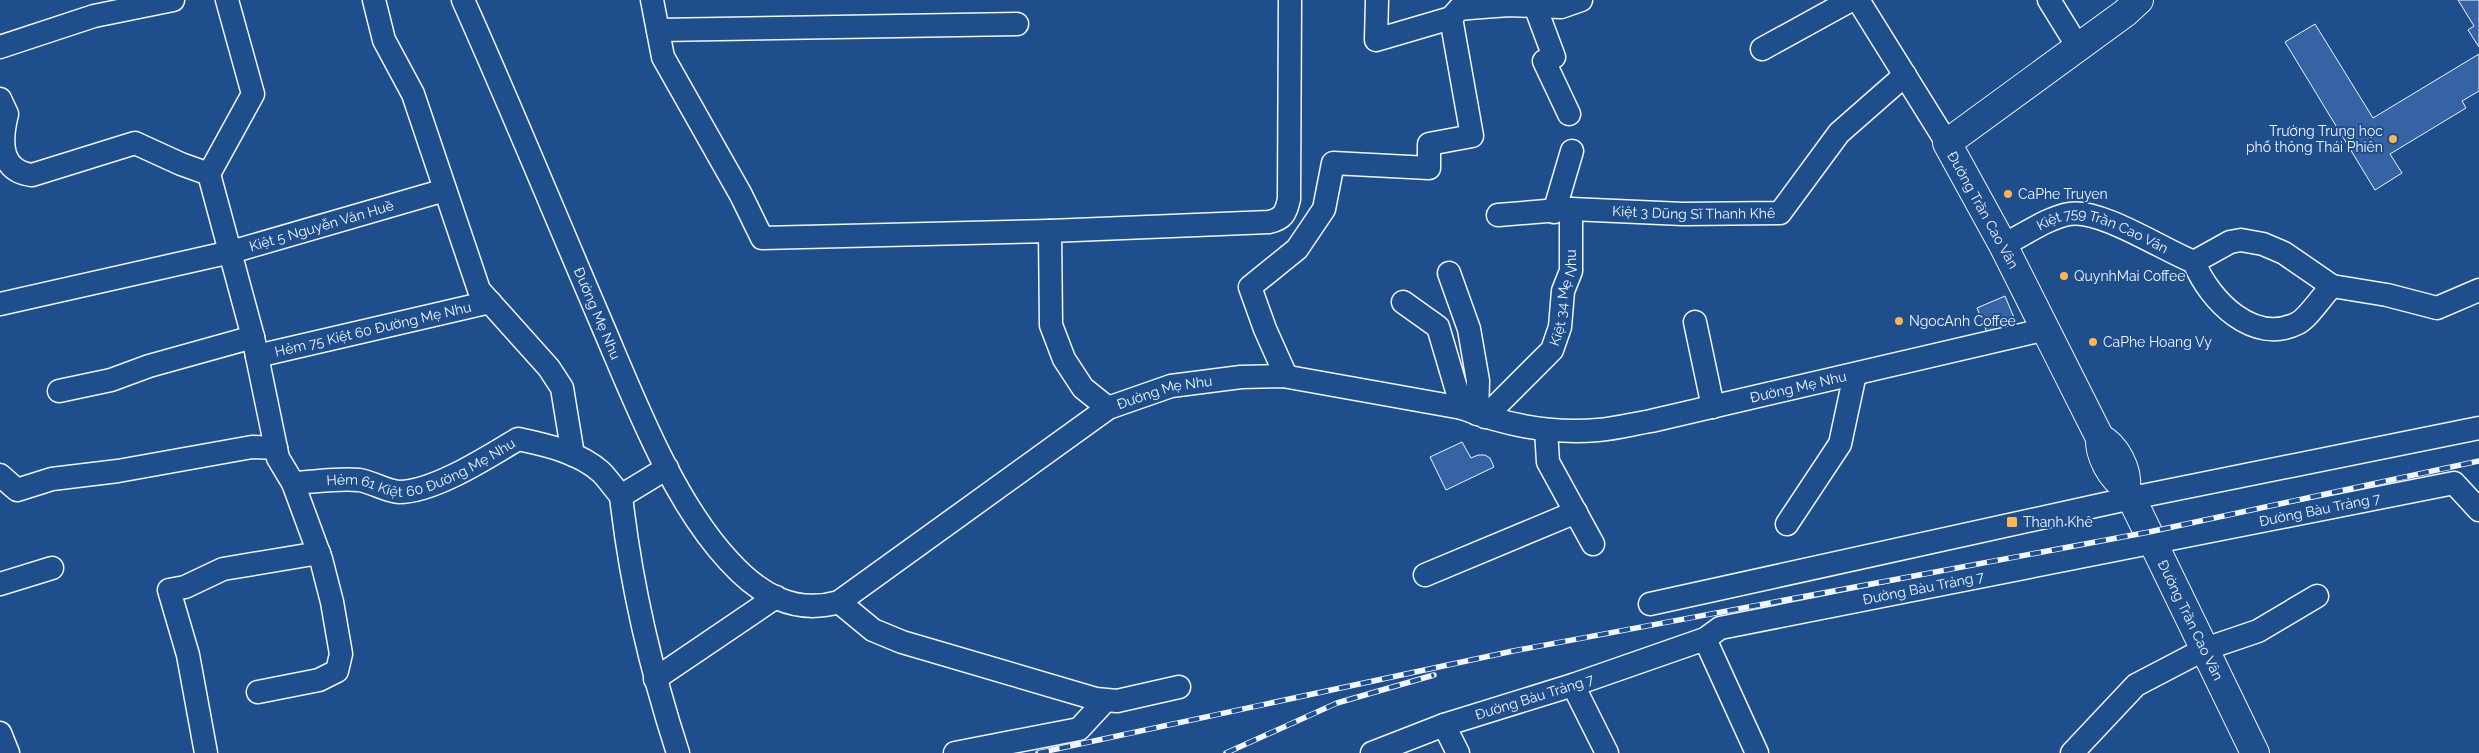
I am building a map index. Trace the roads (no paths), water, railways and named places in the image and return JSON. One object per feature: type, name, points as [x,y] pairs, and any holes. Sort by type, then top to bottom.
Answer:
[{"type":"main road","name":"Đường Trần Cao Vân","points":[[2139,0],[2125,13],[1947,143],[2047,329],[2100,438],[2100,449],[2118,482],[2129,493],[2154,542],[2254,753]]},
{"type":"street","points":[[0,47],[94,16],[173,0]]},
{"type":"street","points":[[227,0],[253,94],[209,174],[255,347],[280,463],[293,483],[319,552],[332,602],[342,654],[337,670],[319,680],[258,692]]},
{"type":"street","points":[[374,0],[384,40],[413,94],[478,290],[549,368],[562,388],[573,455]]},
{"type":"street","name":"Đường Mẹ Nhu","points":[[463,0],[614,352],[667,468],[720,550],[748,578],[776,597],[791,604],[810,608],[839,602],[1108,408],[1171,386],[1241,377],[1286,376],[1475,413],[1546,430],[1598,430],[1713,407],[2047,329]]},
{"type":"street","points":[[652,0],[663,57],[741,195],[762,238],[1050,231],[1269,222],[1279,220],[1286,213],[1288,199],[1290,0]]},
{"type":"street","points":[[1377,0],[1376,40],[1462,9],[1487,6],[1561,7],[1574,1]]},
{"type":"street","points":[[1762,50],[1851,0]]},
{"type":"street","points":[[1858,0],[1947,143]]},
{"type":"street","points":[[2049,0],[2078,47]]},
{"type":"street","points":[[1535,6],[1554,57],[1544,61],[1569,114]]},
{"type":"street","points":[[1286,376],[1265,329],[1250,287],[1297,249],[1324,209],[1333,163],[1430,168],[1429,144],[1472,136],[1462,9]]},
{"type":"street","points":[[658,30],[1017,24]]},
{"type":"street","name":"Kiệt 3 Dũng Sĩ Thanh Khê","points":[[1562,210],[1683,214],[1780,213],[1839,133],[1905,75]]},
{"type":"street","points":[[0,99],[7,114],[0,135],[3,159],[25,174],[135,143],[180,164],[209,174]]},
{"type":"street","name":"Kiệt 34 Mẹ Nhu","points":[[1475,413],[1552,350],[1560,327],[1563,291],[1571,271],[1562,210],[1572,151]]},
{"type":"street","name":"Kiệt 5 Nguyễn Văn Huề","points":[[0,304],[231,252],[445,190]]},
{"type":"street","points":[[1498,215],[1562,210]]},
{"type":"street","name":"Kiệt 759 Trần Cao Vân","points":[[2003,245],[2070,214],[2087,214],[2120,226],[2194,262]]},
{"type":"street","points":[[1050,231],[1051,325],[1064,359],[1083,388],[1108,408]]},
{"type":"street","points":[[2332,286],[2300,322],[2268,330],[2247,322],[2209,291],[2201,279],[2194,262],[2230,242],[2249,242],[2263,244],[2284,253],[2332,286],[2386,295],[2437,308],[2479,290]]},
{"type":"street","points":[[1449,273],[1469,329],[1478,381],[1475,413]]},
{"type":"street","name":"Hẻm 75 Kiệt 60 Đường Mẹ Nhu","points":[[59,391],[111,380],[150,366],[490,302]]},
{"type":"street","points":[[1403,302],[1438,327],[1475,413]]},
{"type":"street","points":[[1695,322],[1713,407]]},
{"type":"street","points":[[1787,524],[1840,444],[1855,374]]},
{"type":"street","points":[[1650,604],[2129,493],[2479,428]]},
{"type":"street","points":[[1546,430],[1548,462],[1593,544]]},
{"type":"street","name":"Hẻm 61 Kiệt 60 Đường Mẹ Nhu","points":[[293,483],[360,480],[389,490],[407,491],[445,480],[518,439],[542,444],[573,455],[601,472],[621,496]]},
{"type":"street","points":[[0,475],[17,490],[52,479],[118,471],[252,447],[276,448]]},
{"type":"street","points":[[667,468],[621,496],[628,562],[655,679],[678,753]]},
{"type":"street","name":"Đường Bàu Trảng 7","points":[[1372,753],[1444,725],[1573,685],[1705,639],[1720,628],[2454,483],[2479,510]]},
{"type":"street","points":[[1425,575],[1576,512]]},
{"type":"street","points":[[206,753],[188,655],[168,590],[185,587],[234,566],[282,560],[319,552]]},
{"type":"street","points":[[0,584],[52,568]]},
{"type":"street","points":[[2072,753],[2136,685],[2204,649],[2258,631],[2317,596]]},
{"type":"street","points":[[655,679],[776,597]]},
{"type":"street","points":[[839,602],[873,630],[902,642],[1105,701],[1117,701],[1179,687]]},
{"type":"street","points":[[1705,639],[1756,753]]},
{"type":"street","points":[[1573,685],[1607,753]]},
{"type":"street","points":[[956,753],[1079,729],[1105,701]]},
{"type":"street","points":[[1444,725],[1458,753]]},
{"type":"street","points":[[0,733],[8,753]]},
{"type":"railway","points":[[1038,753],[1513,651],[2149,532],[2479,461]]},
{"type":"railway","points":[[1226,753],[1337,703],[1434,675]]},
{"type":"place","name":"Trường Trung học phổ thông Thái Phiên","points":[[2393,139]]},
{"type":"place","name":"CaPhe Truyen","points":[[2008,194]]},
{"type":"place","name":"QuynhMai Coffee","points":[[2064,276]]},
{"type":"place","name":"NgocAnh Coffee","points":[[1899,321]]},
{"type":"place","name":"CaPhe Hoang Vy","points":[[2093,342]]},
{"type":"place","name":"Thanh Khê","points":[[2012,522]]}]
